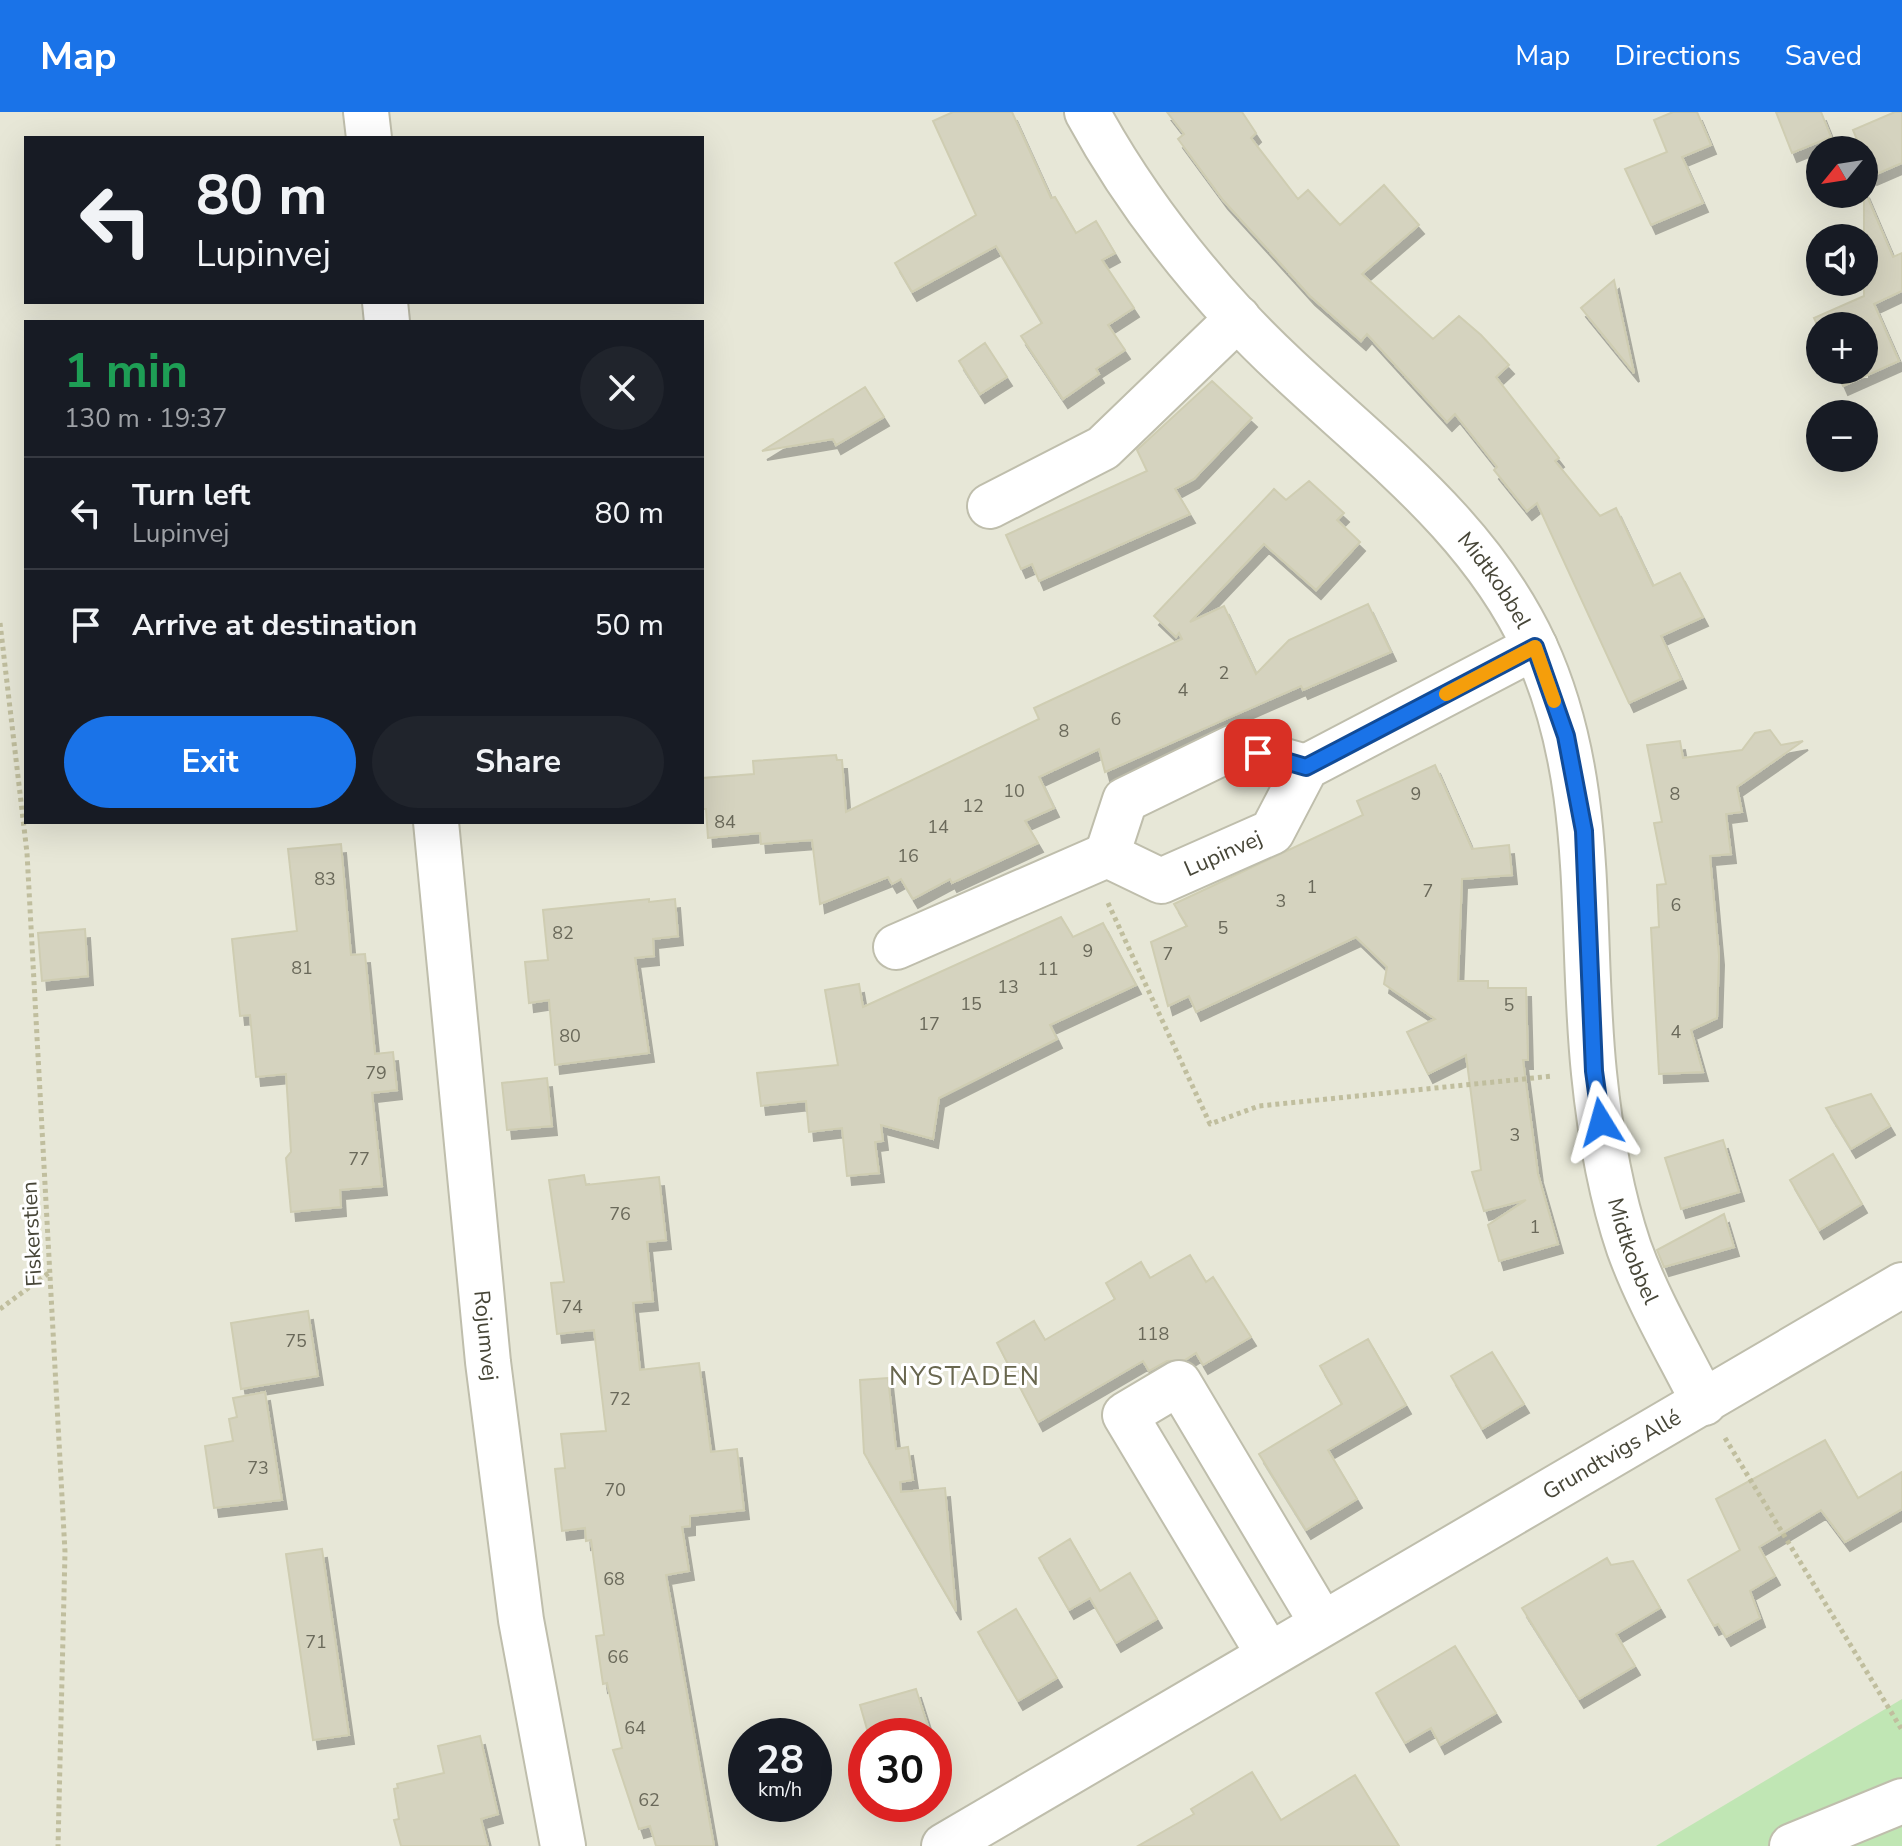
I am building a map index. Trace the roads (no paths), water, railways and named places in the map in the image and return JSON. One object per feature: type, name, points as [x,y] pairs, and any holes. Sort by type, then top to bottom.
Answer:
[{"type":"street","points":[[366,112],[369,136]]},
{"type":"street","name":"Midtkobbel","points":[[1087,112],[1115,163],[1175,244],[1238,318],[1421,487],[1489,566],[1535,647],[1566,736],[1584,831],[1594,1071],[1608,1172],[1630,1250],[1704,1403]]},
{"type":"street","points":[[990,506],[1103,448],[1238,318]]},
{"type":"street","points":[[896,947],[1098,859],[1125,800],[1234,747],[1306,767],[1535,647]]},
{"type":"street","name":"Lupinvej","points":[[1098,859],[1161,881],[1272,832],[1306,767]]},
{"type":"street","name":"Rojumvej","points":[[436,824],[488,1362],[521,1620],[563,1846]]},
{"type":"street","name":"Grundtvigs Allé","points":[[944,1846],[1902,1285]]},
{"type":"street","points":[[1269,1655],[1125,1415],[1179,1383],[1322,1623]]},
{"type":"street","points":[[1792,1846],[1902,1801]]},
{"type":"district","name":"NYSTADEN","points":[[965,1376]]}]
